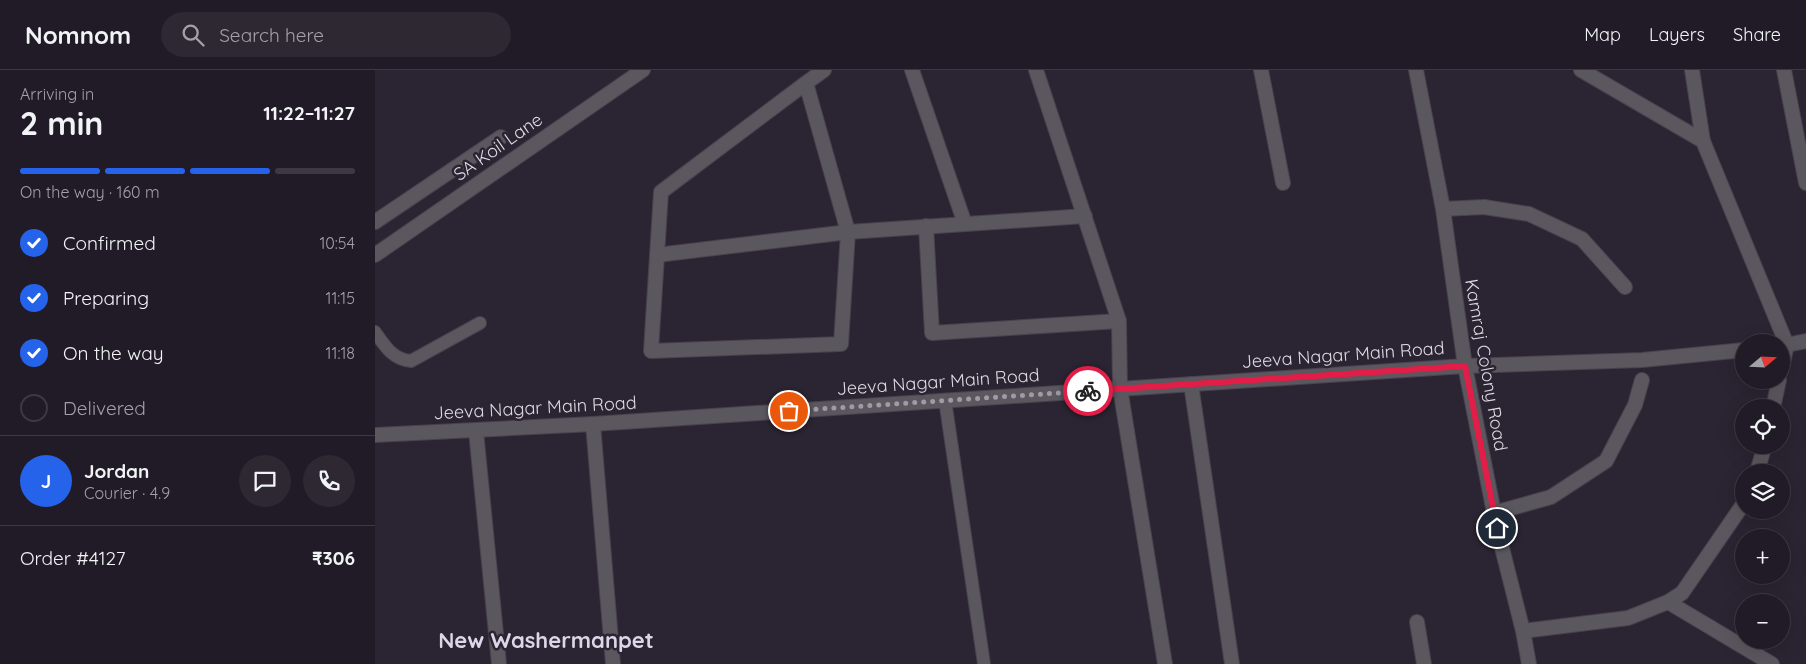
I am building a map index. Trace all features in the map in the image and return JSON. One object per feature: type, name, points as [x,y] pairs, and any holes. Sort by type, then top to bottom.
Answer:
[{"type":"street","name":"SA Koil Lane","points":[[375,255],[643,70]]},
{"type":"street","points":[[806,83],[848,232],[841,344],[651,351],[661,192],[823,70]]},
{"type":"street","points":[[912,70],[965,224]]},
{"type":"street","points":[[1036,70],[1119,320],[1120,388],[1165,664]]},
{"type":"street","points":[[1261,70],[1283,184]]},
{"type":"street","name":"Kamraj Colony Road","points":[[1416,70],[1443,208],[1465,366],[1494,513],[1523,631],[1529,664]]},
{"type":"street","points":[[1581,70],[1703,141]]},
{"type":"street","points":[[1691,70],[1703,141],[1779,334]]},
{"type":"street","points":[[1784,70],[1806,183]]},
{"type":"street","points":[[375,222],[501,137]]},
{"type":"street","points":[[1443,208],[1484,207],[1529,214],[1582,240],[1625,286]]},
{"type":"street","points":[[657,255],[848,232],[1085,216]]},
{"type":"street","points":[[926,226],[932,333],[1119,320]]},
{"type":"street","points":[[1790,345],[1806,341]]},
{"type":"street","name":"Jeeva Nagar Main Road","points":[[375,435],[593,424],[1465,366],[1642,360],[1735,351]]},
{"type":"street","points":[[1494,513],[1551,497],[1607,461],[1635,404],[1642,380]]},
{"type":"street","points":[[1191,384],[1232,664]]},
{"type":"street","points":[[593,424],[613,664]]},
{"type":"street","points":[[476,430],[499,664]]},
{"type":"street","points":[[1523,631],[1628,618],[1668,602],[1683,592],[1735,516]]},
{"type":"street","points":[[1668,602],[1772,664]]},
{"type":"street","points":[[1417,622],[1424,664]]},
{"type":"lane","points":[[375,332],[389,351],[401,360],[411,361],[480,323]]},
{"type":"lane","points":[[945,400],[984,664]]},
{"type":"way so far","points":[[789,411],[1088,391]]},
{"type":"district","name":"New Washermanpet","points":[[546,640]]},
{"type":"route","points":[[1088,391],[1465,366],[1497,528]]}]
